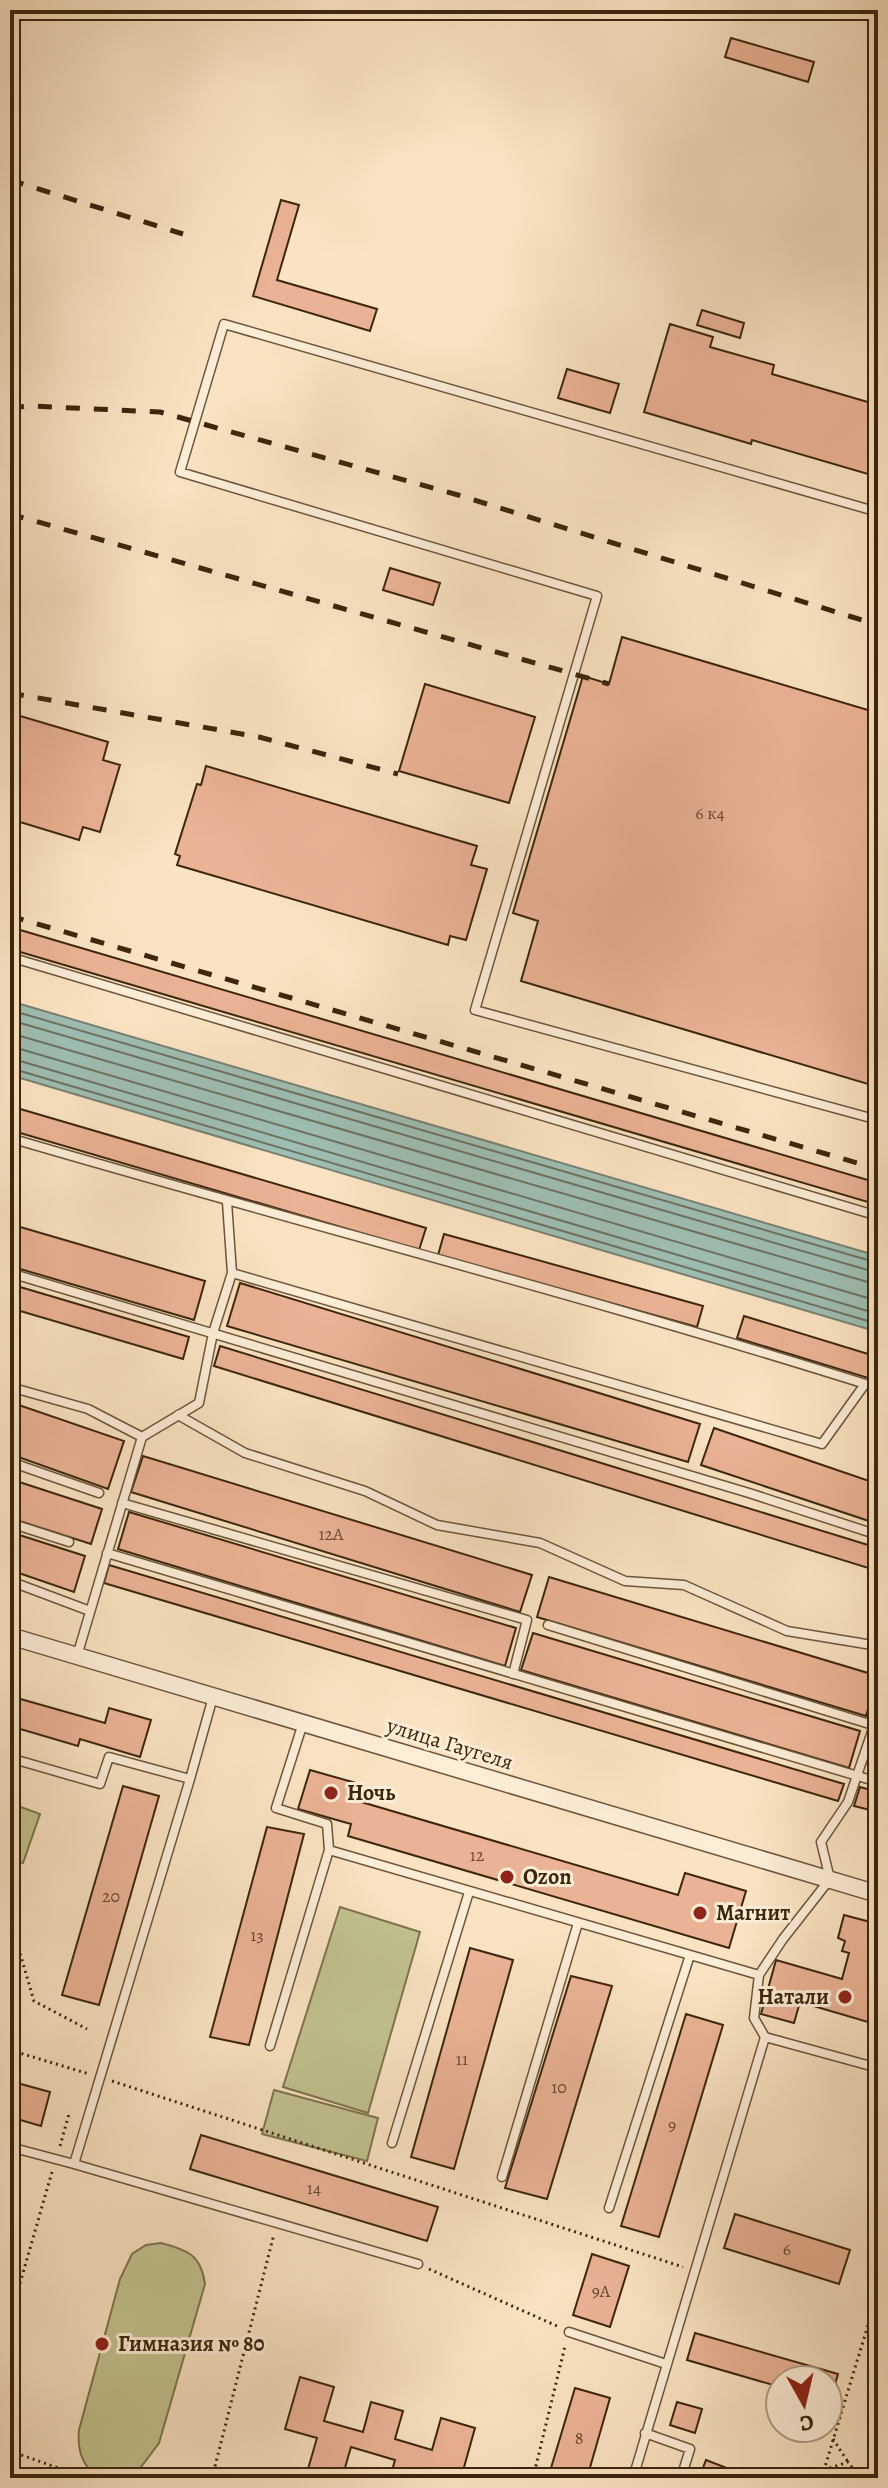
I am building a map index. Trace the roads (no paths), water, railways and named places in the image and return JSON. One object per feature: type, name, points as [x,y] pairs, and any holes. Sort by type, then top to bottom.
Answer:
[{"type":"street","name":"улица Гаугеля","points":[[10,1636],[878,1894]]},
{"type":"lane","points":[[878,512],[224,324],[180,472],[597,596],[475,1010],[878,1120]]},
{"type":"lane","points":[[10,957],[878,1216]]},
{"type":"lane","points":[[10,1138],[227,1202],[723,1339],[878,1388]]},
{"type":"lane","points":[[77,1656],[142,1437],[199,1403],[213,1333],[232,1273],[227,1202]]},
{"type":"lane","points":[[10,1273],[749,1493],[878,1535]]},
{"type":"lane","points":[[232,1273],[822,1444],[865,1384]]},
{"type":"lane","points":[[10,1387],[88,1409],[142,1437]]},
{"type":"lane","points":[[178,1415],[245,1453],[365,1491],[437,1525],[540,1543],[625,1581],[684,1585],[787,1631],[878,1646]]},
{"type":"lane","points":[[10,1462],[99,1493]]},
{"type":"lane","points":[[122,1503],[527,1620],[513,1674]]},
{"type":"lane","points":[[10,1523],[69,1542]]},
{"type":"lane","points":[[107,1553],[878,1782]]},
{"type":"lane","points":[[10,1581],[90,1611]]},
{"type":"lane","points":[[548,1625],[876,1726]]},
{"type":"lane","points":[[74,2164],[213,1697]]},
{"type":"lane","points":[[878,1714],[848,1802],[821,1842],[830,1879],[759,1975],[754,2018],[765,2037],[878,2068]]},
{"type":"lane","points":[[270,2046],[329,1850],[327,1824],[276,1808],[303,1723]]},
{"type":"lane","points":[[10,1758],[100,1784],[109,1757],[190,1779]]},
{"type":"lane","points":[[329,1850],[759,1975]]},
{"type":"lane","points":[[392,2143],[469,1892]]},
{"type":"lane","points":[[502,2177],[578,1923]]},
{"type":"lane","points":[[609,2208],[690,1955]]},
{"type":"lane","points":[[633,2478],[765,2037]]},
{"type":"lane","points":[[10,2147],[418,2264]]},
{"type":"lane","points":[[569,2332],[666,2364]]},
{"type":"lane","points":[[645,2433],[690,2449],[681,2478]]},
{"type":"water","points":[[10,1001],[878,1256],[878,1332],[10,1075]]},
{"type":"railway","points":[[10,180],[183,234]]},
{"type":"railway","points":[[10,408],[30,406],[160,412],[458,495],[878,625]]},
{"type":"railway","points":[[10,514],[609,684]]},
{"type":"railway","points":[[10,693],[259,737],[398,774]]},
{"type":"railway","points":[[10,916],[878,1169]]},
{"type":"place","name":"Ночь","points":[[331,1793]]},
{"type":"place","name":"Ozon","points":[[507,1877]]},
{"type":"place","name":"Магнит","points":[[700,1913]]},
{"type":"place","name":"Натали","points":[[845,1997]]},
{"type":"place","name":"Гимназия № 80","points":[[102,2344]]}]
